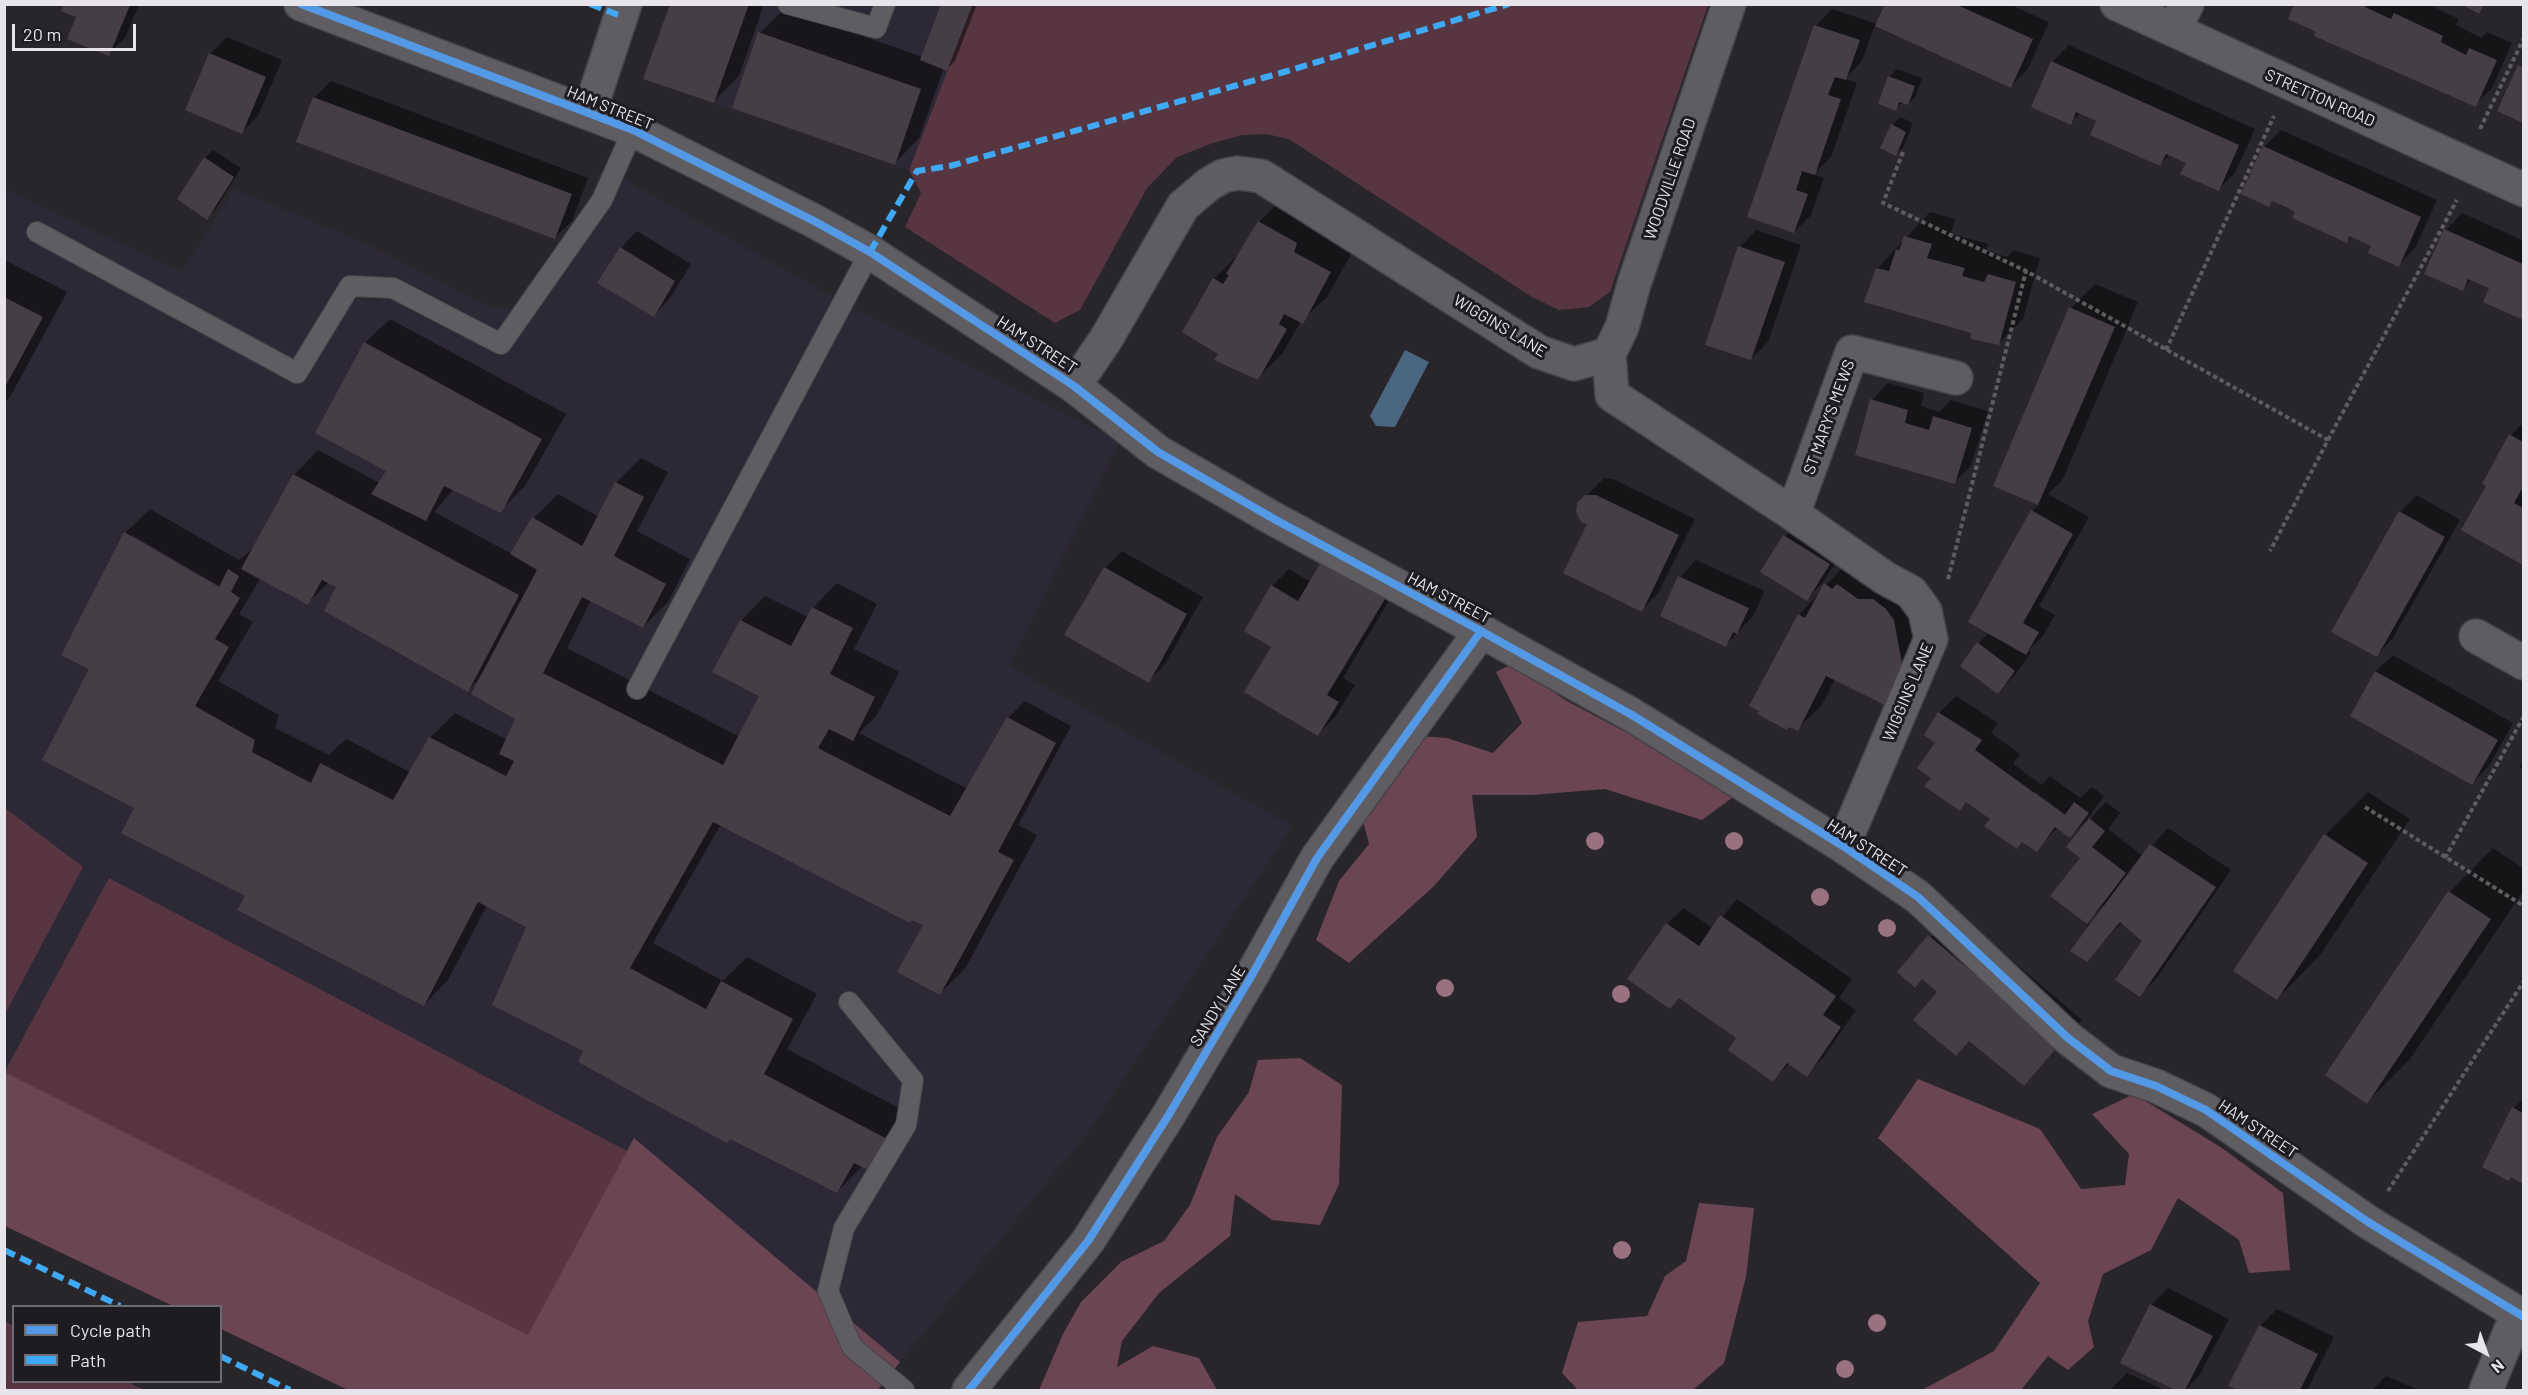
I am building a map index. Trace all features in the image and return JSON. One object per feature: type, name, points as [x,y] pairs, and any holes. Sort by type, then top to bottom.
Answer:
[{"type":"street","name":"HAM STREET","points":[[301,4],[633,130],[814,221],[870,252],[1074,386],[1158,452],[1274,519],[1481,630],[1632,715],[1843,846],[1918,897],[2068,1038],[2111,1071],[2156,1086],[2206,1110],[2368,1222],[2521,1320]]},
{"type":"street","points":[[589,113],[625,4]]},
{"type":"street","name":"WOODVILLE ROAD","points":[[1609,354],[1622,327],[1634,284],[1730,4]]},
{"type":"street","name":"STRETTON ROAD","points":[[2117,4],[2180,17],[2289,84],[2523,190]]},
{"type":"street","name":"WIGGINS LANE","points":[[1074,386],[1106,339],[1184,206],[1209,184],[1223,176],[1237,173],[1262,176],[1539,352],[1574,364],[1609,354],[1612,395],[1793,514],[1885,578],[1911,592],[1925,610],[1931,639],[1843,846]]},
{"type":"street","name":"ST MARY’S MEWS","points":[[1793,514],[1852,352],[1956,378]]},
{"type":"street","name":"SANDY LANE","points":[[969,1390],[1088,1241],[1174,1106],[1252,975],[1317,858],[1481,630]]},
{"type":"street","points":[[2475,636],[2523,663]]},
{"type":"street","points":[[2486,1390],[2521,1320]]},
{"type":"lane","points":[[788,4],[876,28],[885,4]]},
{"type":"lane","points":[[37,232],[297,373],[350,286],[393,288],[501,344],[602,200],[633,130]]},
{"type":"lane","points":[[637,689],[870,252]]},
{"type":"lane","points":[[849,1002],[913,1080],[906,1125],[844,1228],[828,1291],[852,1347],[904,1390]]},
{"type":"path","points":[[2270,551],[2469,165],[2523,38]]},
{"type":"path","points":[[2166,350],[2289,84]]},
{"type":"path","points":[[1903,152],[1883,203],[2026,271],[2328,441]]},
{"type":"path","points":[[1931,639],[1944,597],[2026,271]]},
{"type":"path","points":[[2445,858],[2523,716]]},
{"type":"path","points":[[2365,807],[2523,906]]},
{"type":"path","points":[[2368,1222],[2523,981]]},
{"type":"shaded area","points":[[670,5],[973,5],[909,170],[643,79]]},
{"type":"shaded area","points":[[973,5],[1708,5],[1610,292],[1589,307],[1559,310],[1532,297],[1289,139],[1266,134],[1242,135],[1177,157],[1147,188],[1080,310],[1055,323],[905,227],[921,193],[909,170]]},
{"type":"shaded area","points":[[602,167],[846,304],[1120,441],[1009,666],[1292,826],[1085,1136],[900,1362],[870,1347],[222,1306],[5,1204],[4,189],[182,272],[234,189],[368,244],[487,306],[511,308],[589,201]]},
{"type":"shaded area","points":[[1514,663],[1565,700],[1614,726],[1692,762],[1740,792],[1702,820],[1605,789],[1532,795],[1472,795],[1477,837],[1434,886],[1349,963],[1316,940],[1339,881],[1369,844],[1362,817],[1421,736],[1447,738],[1493,753],[1522,723],[1496,672]]},
{"type":"shaded area","points":[[5,808],[83,867],[5,1014]]},
{"type":"shaded area","points":[[109,878],[627,1151],[520,1353],[4,1073]]},
{"type":"shaded area","points":[[1300,1058],[1342,1085],[1339,1184],[1320,1225],[1272,1220],[1235,1194],[1230,1236],[1159,1293],[1122,1341],[1117,1367],[1153,1346],[1199,1358],[1217,1390],[1039,1390],[1063,1334],[1081,1302],[1121,1262],[1164,1241],[1190,1205],[1217,1137],[1249,1092],[1258,1060]]},
{"type":"shaded area","points":[[4,1072],[528,1335],[634,1138],[900,1362],[878,1390],[348,1390],[222,1329],[222,1305],[171,1305],[5,1226]]},
{"type":"shaded area","points":[[1918,1079],[2040,1129],[2081,1189],[2125,1185],[2129,1154],[2092,1114],[2134,1094],[2222,1148],[2283,1193],[2290,1270],[2249,1273],[2239,1240],[2178,1198],[2151,1250],[2103,1274],[2088,1321],[2094,1347],[2068,1370],[2048,1356],[2021,1390],[1922,1390],[1994,1351],[2040,1283],[1878,1138]]},
{"type":"shaded area","points":[[1699,1203],[1754,1208],[1746,1277],[1724,1363],[1693,1390],[1578,1390],[1562,1373],[1578,1322],[1647,1316],[1665,1276],[1686,1261]]},
{"type":"shaded area","points":[[5,1321],[12,1325],[12,1383],[129,1383],[145,1390],[5,1390]]},
{"type":"water","points":[[1405,350],[1429,362],[1395,427],[1376,426],[1370,416]]},
{"type":"building","points":[[64,4],[130,5],[109,56],[67,39],[76,17],[61,11]]},
{"type":"building","points":[[670,4],[749,4],[714,103],[643,79]]},
{"type":"building","points":[[941,4],[973,4],[947,71],[920,60]]},
{"type":"building","points":[[1885,4],[1955,4],[2033,39],[2011,88],[1875,26]]},
{"type":"building","points":[[2294,4],[2366,4],[2365,7],[2391,19],[2394,13],[2443,36],[2441,42],[2466,55],[2469,48],[2497,60],[2476,107],[2314,36],[2316,32],[2288,19]]},
{"type":"building","points":[[2461,4],[2484,4],[2479,14]]},
{"type":"building","points":[[1814,25],[1860,40],[1846,80],[1835,77],[1828,95],[1841,99],[1815,175],[1802,171],[1796,190],[1808,194],[1794,233],[1747,217]]},
{"type":"building","points":[[758,32],[921,89],[895,165],[732,108]]},
{"type":"building","points":[[209,53],[266,77],[242,134],[185,110]]},
{"type":"building","points":[[2051,61],[2239,145],[2219,191],[2180,174],[2186,163],[2166,154],[2160,166],[2090,135],[2096,121],[2076,112],[2071,125],[2031,107]]},
{"type":"building","points":[[2518,65],[2523,68],[2523,123],[2497,111]]},
{"type":"building","points":[[1888,76],[1915,86],[1908,105],[1899,102],[1896,111],[1878,104]]},
{"type":"building","points":[[313,97],[572,194],[555,239],[296,142]]},
{"type":"building","points":[[1891,124],[1906,132],[1896,156],[1880,148]]},
{"type":"building","points":[[2263,146],[2421,217],[2399,267],[2368,253],[2371,246],[2349,236],[2347,243],[2292,218],[2295,212],[2284,206],[2272,201],[2269,207],[2241,194]]},
{"type":"building","points":[[204,157],[234,177],[207,220],[177,199]]},
{"type":"building","points":[[1258,221],[1297,243],[1294,252],[1331,272],[1303,324],[1284,314],[1279,324],[1287,329],[1258,380],[1214,360],[1218,354],[1182,332],[1213,278],[1223,284],[1229,275],[1226,274]]},
{"type":"building","points":[[2444,229],[2523,264],[2523,320],[2483,302],[2489,288],[2468,279],[2463,291],[2424,274]]},
{"type":"building","points":[[1904,236],[1932,244],[1927,258],[1965,268],[1962,276],[1984,282],[1988,274],[2016,282],[1999,345],[1971,339],[1971,333],[1864,302],[1876,268],[1889,271],[1896,249],[1899,251]]},
{"type":"building","points":[[1738,246],[1785,262],[1751,360],[1705,345]]},
{"type":"building","points":[[620,247],[675,281],[654,317],[597,283]]},
{"type":"building","points":[[4,297],[43,317],[4,389]]},
{"type":"building","points":[[2069,307],[2115,327],[2038,505],[1993,486]]},
{"type":"building","points":[[364,342],[542,439],[501,513],[444,486],[426,521],[371,494],[386,471],[315,433]]},
{"type":"building","points":[[1870,399],[1908,410],[1905,423],[1929,430],[1933,416],[1972,428],[1955,484],[1855,455]]},
{"type":"building","points":[[2509,434],[2523,442],[2523,487],[2514,503],[2523,508],[2523,565],[2461,530],[2486,486],[2482,484]]},
{"type":"building","points":[[293,474],[519,595],[468,692],[324,611],[336,587],[322,580],[308,605],[241,569]]},
{"type":"building","points":[[615,482],[644,497],[614,556],[666,584],[643,628],[582,597],[543,673],[723,765],[759,696],[712,672],[740,620],[791,646],[812,607],[853,628],[830,674],[875,697],[853,741],[829,729],[818,748],[950,816],[1007,717],[1056,743],[998,852],[1014,860],[940,995],[897,972],[923,925],[912,920],[910,923],[713,822],[630,968],[706,1009],[721,981],[793,1019],[764,1074],[889,1140],[872,1172],[854,1163],[837,1193],[730,1139],[727,1143],[656,1105],[578,1062],[583,1051],[492,1005],[526,927],[478,902],[424,1006],[237,910],[245,896],[121,833],[134,808],[42,760],[89,669],[61,655],[124,532],[219,587],[228,569],[239,576],[231,592],[240,598],[215,639],[229,647],[195,706],[255,740],[252,752],[311,783],[320,763],[393,800],[429,737],[506,776],[514,761],[499,754],[515,719],[471,694],[537,570],[510,554],[532,517],[582,546]]},
{"type":"building","points":[[1585,495],[1596,495],[1679,535],[1642,612],[1563,573],[1587,524],[1581,522],[1576,512],[1577,503]]},
{"type":"building","points":[[2031,510],[2073,534],[2023,623],[2039,632],[2026,655],[1968,622]]},
{"type":"building","points":[[2399,511],[2445,537],[2377,657],[2331,632]]},
{"type":"building","points":[[1783,535],[1830,564],[1807,601],[1760,572]]},
{"type":"building","points":[[1321,562],[1385,599],[1327,695],[1339,702],[1318,736],[1244,692],[1271,647],[1244,631],[1271,585],[1298,601]]},
{"type":"building","points":[[1104,567],[1187,614],[1149,683],[1064,635]]},
{"type":"building","points":[[1678,576],[1749,608],[1737,634],[1733,632],[1726,647],[1660,616]]},
{"type":"building","points":[[1824,583],[1832,589],[1837,584],[1858,599],[1873,599],[1886,609],[1894,620],[1903,669],[1885,705],[1826,676],[1798,731],[1789,727],[1787,730],[1757,714],[1759,711],[1749,706],[1798,614],[1805,618]]},
{"type":"building","points":[[1977,642],[2015,671],[1998,694],[1960,666]]},
{"type":"building","points":[[2375,671],[2498,740],[2472,785],[2350,716]]},
{"type":"building","points":[[1938,712],[1982,740],[1975,750],[2065,815],[2074,802],[2089,813],[2070,838],[2055,827],[2037,852],[2022,842],[2017,849],[1984,826],[1990,819],[1966,802],[1960,811],[1924,786],[1931,778],[1917,768],[1935,743],[1924,735]]},
{"type":"building","points":[[2089,818],[2105,831],[2092,847],[2126,873],[2087,924],[2050,896],[2080,858],[2066,847]]},
{"type":"building","points":[[2324,834],[2368,863],[2277,1000],[2233,971]]},
{"type":"building","points":[[2150,844],[2216,887],[2140,997],[2115,980],[2142,941],[2120,922],[2087,962],[2070,951]]},
{"type":"building","points":[[2448,891],[2491,919],[2367,1104],[2325,1075]]},
{"type":"building","points":[[1720,915],[1836,996],[1823,1015],[1841,1027],[1807,1077],[1787,1063],[1773,1082],[1728,1050],[1736,1038],[1679,998],[1670,1009],[1627,979],[1666,923],[1699,946]]},
{"type":"building","points":[[1928,935],[2059,1045],[2024,1086],[1969,1041],[1956,1056],[1913,1020],[1937,992],[1922,979],[1915,988],[1897,972]]},
{"type":"building","points":[[2512,1107],[2523,1113],[2523,1184],[2511,1177],[2509,1181],[2482,1167]]},
{"type":"building","points":[[2150,1304],[2213,1336],[2185,1390],[2175,1390],[2120,1363]]},
{"type":"building","points":[[2259,1325],[2318,1354],[2300,1390],[2237,1390],[2228,1386]]},
{"type":"marked path","points":[[590,4],[621,16]]},
{"type":"marked path","points":[[870,252],[917,171],[950,166],[1284,72],[1509,4]]},
{"type":"marked path","points":[[4,1250],[118,1305]]},
{"type":"marked path","points":[[222,1357],[290,1390]]},
{"type":"cycle path","points":[[301,4],[633,130],[814,221],[870,252],[1074,386],[1158,452],[1274,519],[1632,715],[1843,846],[1918,897],[2068,1038],[2111,1071],[2156,1086],[2206,1110],[2368,1222],[2524,1317]]},
{"type":"cycle path","points":[[969,1390],[1088,1241],[1168,1116],[1252,975],[1317,858],[1481,631]]}]
